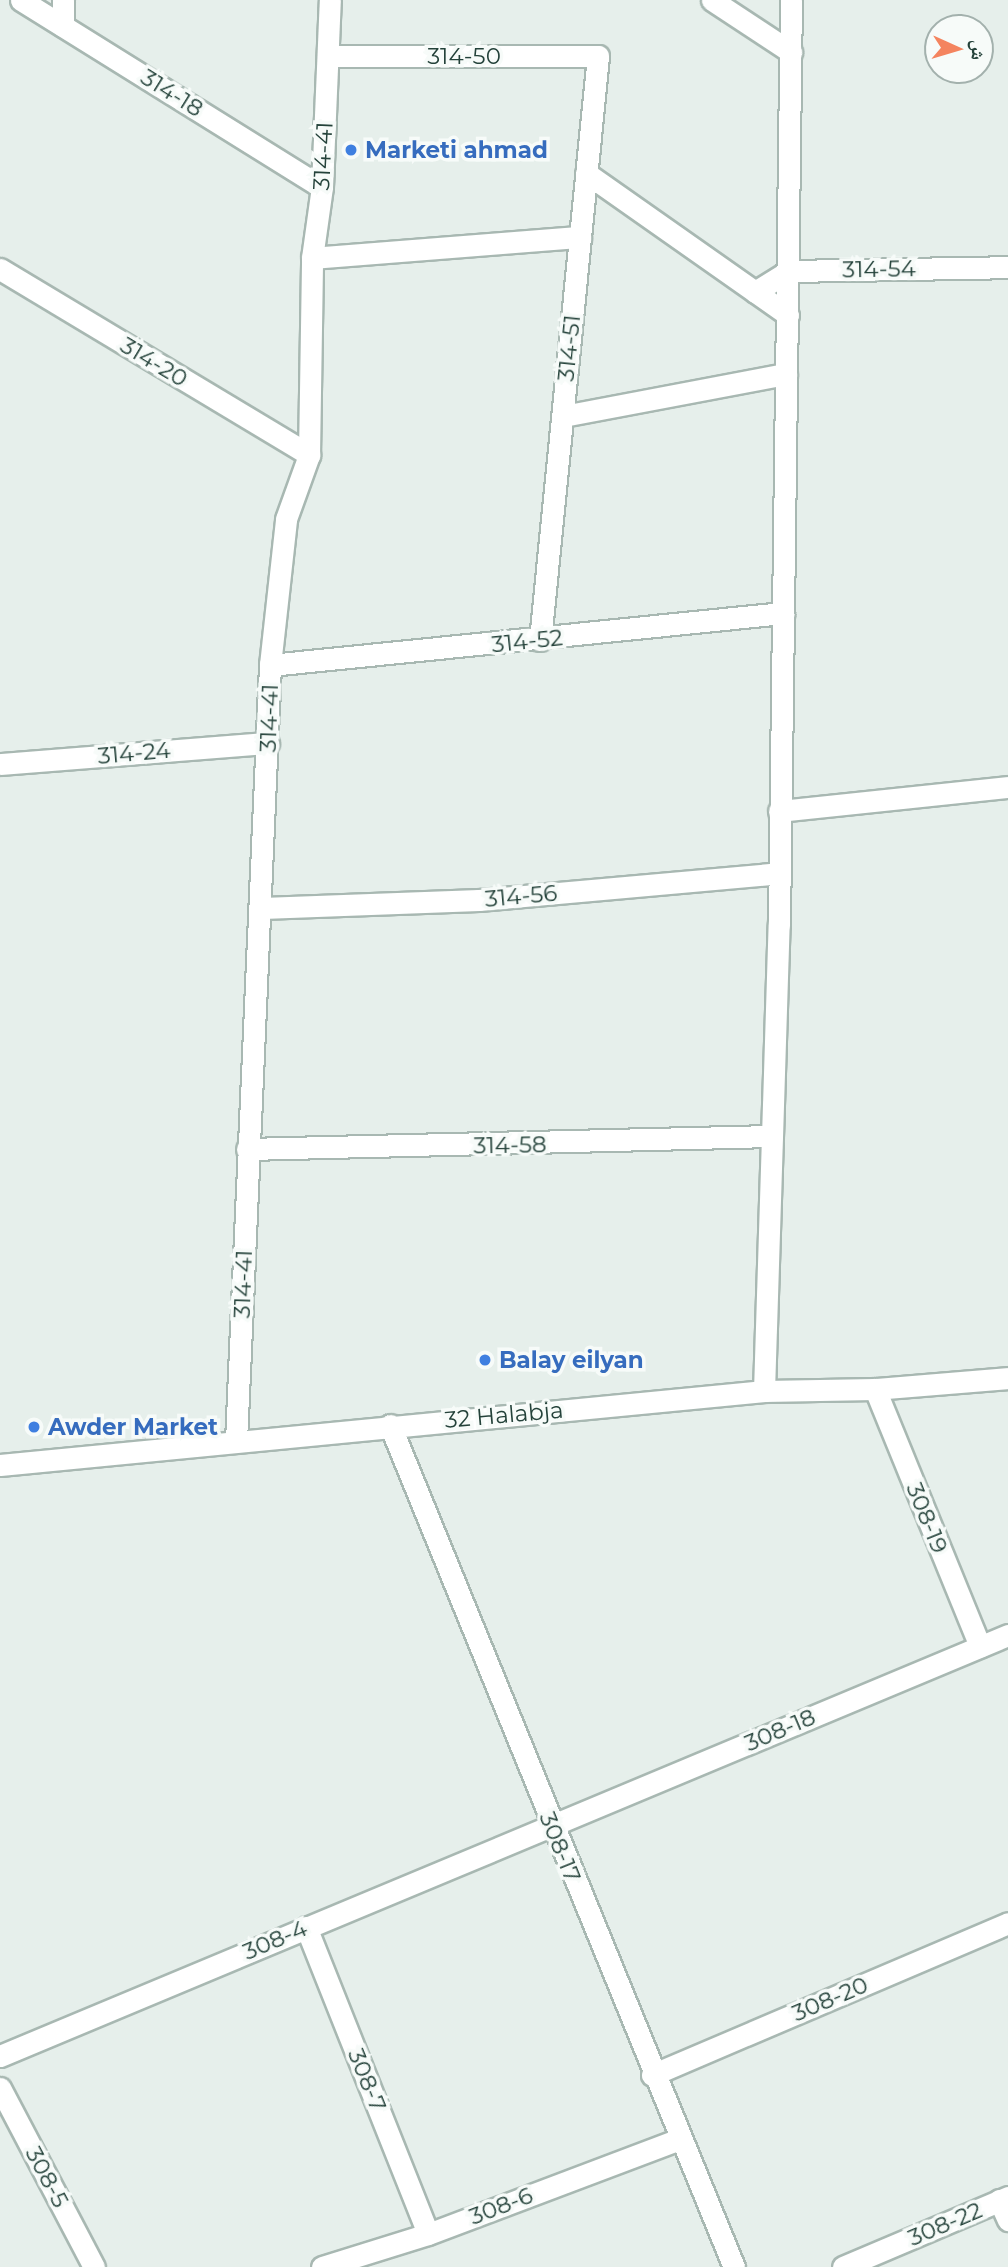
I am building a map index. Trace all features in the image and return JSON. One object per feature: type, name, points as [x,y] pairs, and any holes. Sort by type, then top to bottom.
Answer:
[{"type":"street","name":"314-18","points":[[21,0],[323,187]]},
{"type":"street","points":[[63,0],[63,26]]},
{"type":"street","name":"314-41","points":[[236,1441],[247,1149],[262,908],[270,666],[286,519],[309,455],[312,258],[323,187],[330,0]]},
{"type":"street","points":[[712,0],[792,52]]},
{"type":"street","points":[[764,1391],[779,873],[791,0]]},
{"type":"street","name":"314-50","points":[[330,56],[598,56]]},
{"type":"street","name":"314-51","points":[[540,640],[598,56]]},
{"type":"street","points":[[586,173],[788,315]]},
{"type":"street","points":[[312,258],[580,237]]},
{"type":"street","name":"314-54","points":[[789,271],[1008,267]]},
{"type":"street","name":"314-20","points":[[0,269],[309,455]]},
{"type":"street","points":[[755,292],[789,271]]},
{"type":"street","points":[[563,416],[786,374]]},
{"type":"street","name":"314-52","points":[[270,666],[783,613]]},
{"type":"street","name":"314-24","points":[[0,764],[268,743]]},
{"type":"street","points":[[779,811],[1008,787]]},
{"type":"street","name":"314-56","points":[[262,908],[479,900],[779,873]]},
{"type":"street","name":"314-58","points":[[247,1149],[772,1136]]},
{"type":"street","name":"32 Halabja","points":[[0,1465],[764,1391],[875,1390],[1008,1378]]},
{"type":"street","name":"308-19","points":[[875,1390],[980,1646]]},
{"type":"street","name":"308-17","points":[[390,1426],[652,2075],[734,2267]]},
{"type":"street","name":"308-18","points":[[551,1826],[1008,1635]]},
{"type":"street","name":"308-4","points":[[0,2056],[551,1826]]},
{"type":"street","name":"308-20","points":[[652,2075],[1008,1923]]},
{"type":"street","name":"308-7","points":[[306,1927],[428,2234]]},
{"type":"street","name":"308-5","points":[[0,2088],[94,2267]]},
{"type":"street","name":"308-6","points":[[322,2267],[428,2234],[679,2139]]},
{"type":"street","points":[[1004,2199],[1008,2220]]},
{"type":"street","name":"308-22","points":[[843,2267],[1004,2199]]},
{"type":"place","name":"Marketi ahmad","points":[[351,150]]},
{"type":"place","name":"Balay eilyan","points":[[485,1360]]},
{"type":"place","name":"Awder Market","points":[[34,1427]]}]
